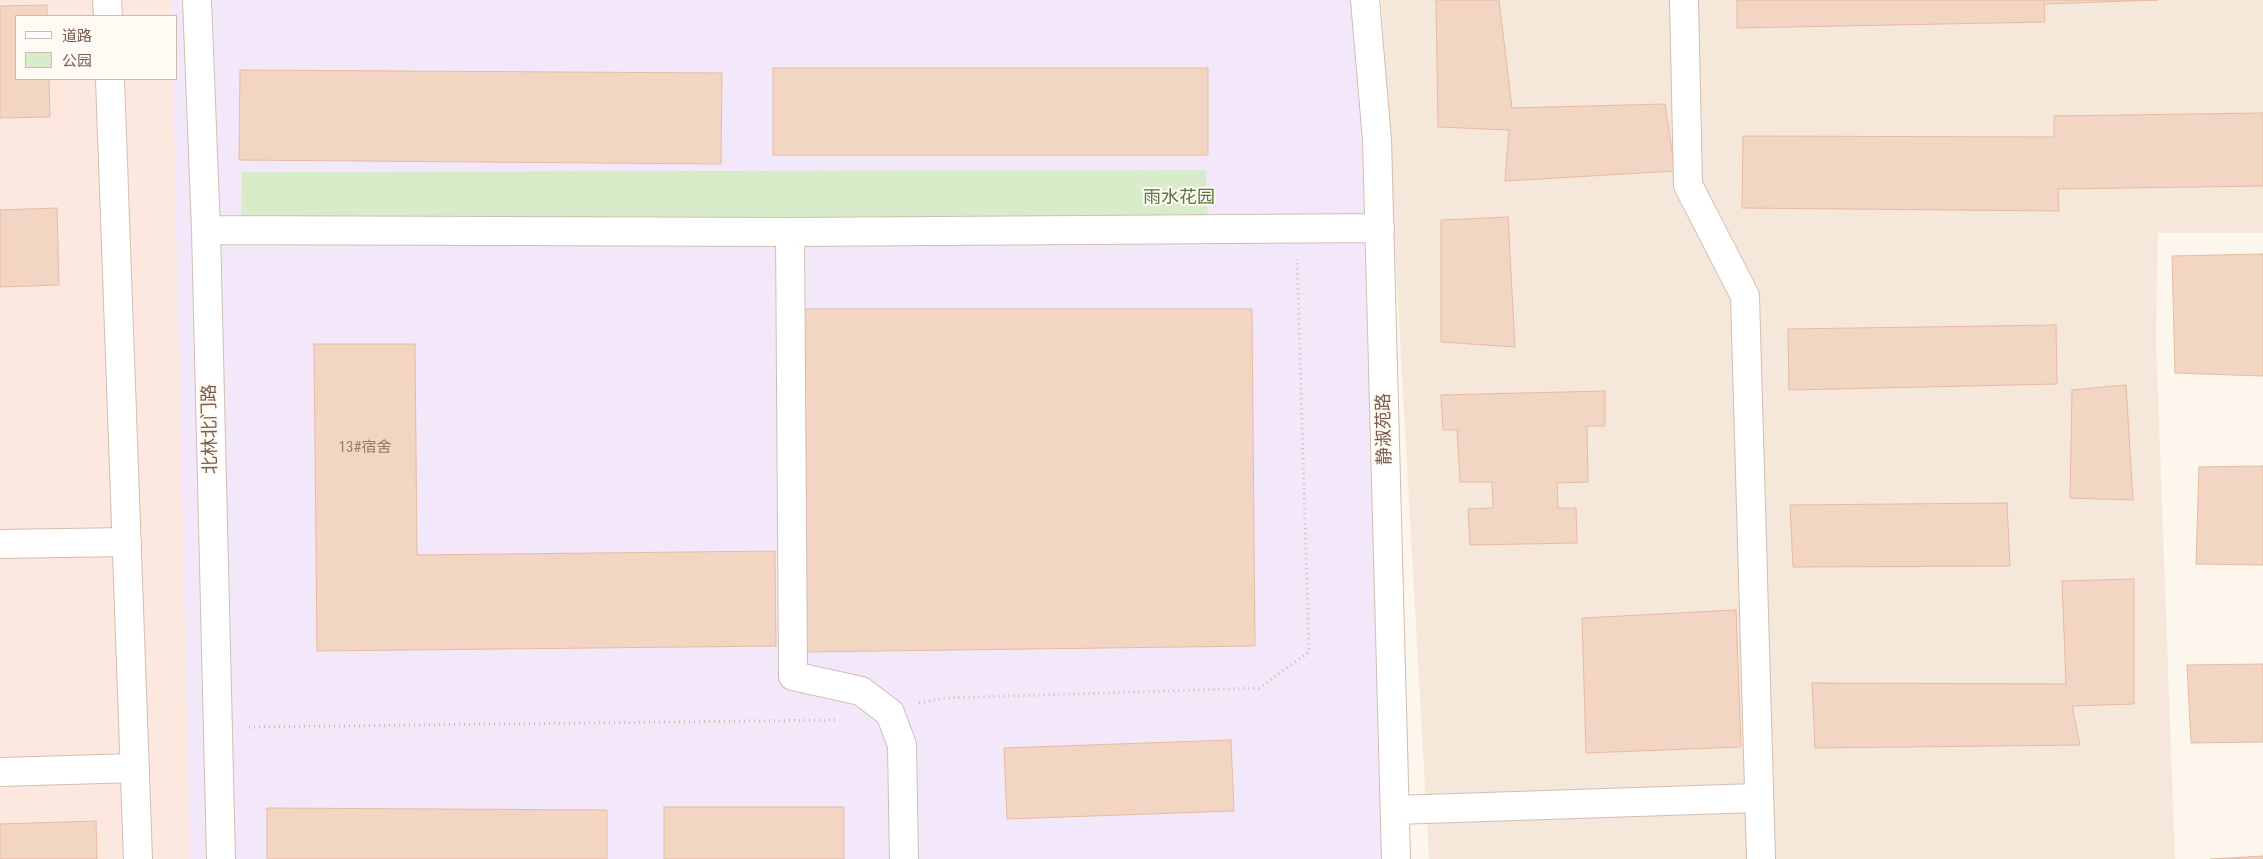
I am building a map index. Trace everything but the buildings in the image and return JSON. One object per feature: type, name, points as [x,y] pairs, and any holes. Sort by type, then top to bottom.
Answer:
[{"type":"street","points":[[107,0],[108,15]]},
{"type":"street","name":"北林北门路","points":[[197,0],[206,230],[221,859]]},
{"type":"street","name":"静淑苑路","points":[[1365,0],[1377,140],[1396,859]]},
{"type":"street","points":[[1684,0],[1688,185],[1745,296],[1757,798],[1761,859]]},
{"type":"street","points":[[110,80],[138,859]]},
{"type":"street","points":[[206,230],[790,232],[1296,227],[1380,228]]},
{"type":"street","points":[[790,232],[793,676],[862,691],[890,713],[902,745],[904,859]]},
{"type":"street","points":[[0,544],[127,542]]},
{"type":"street","points":[[0,772],[135,768]]},
{"type":"street","points":[[1395,810],[1757,798]]},
{"type":"path","points":[[890,713],[917,703],[946,698],[1259,688],[1309,652],[1296,227]]},
{"type":"path","points":[[218,727],[844,720]]},
{"type":"shaded area","points":[[0,0],[171,0],[171,15],[15,15],[15,80],[173,80],[190,859],[0,859]]},
{"type":"shaded area","points":[[171,0],[1358,0],[1382,859],[190,859],[173,80],[178,80],[178,15],[171,15]]},
{"type":"shaded area","points":[[1381,0],[2263,0],[2263,233],[2158,233],[2156,339],[2175,859],[1429,859]]},
{"type":"green space","name":"雨水花园","points":[[1206,170],[1208,226],[241,220],[242,172]]}]
